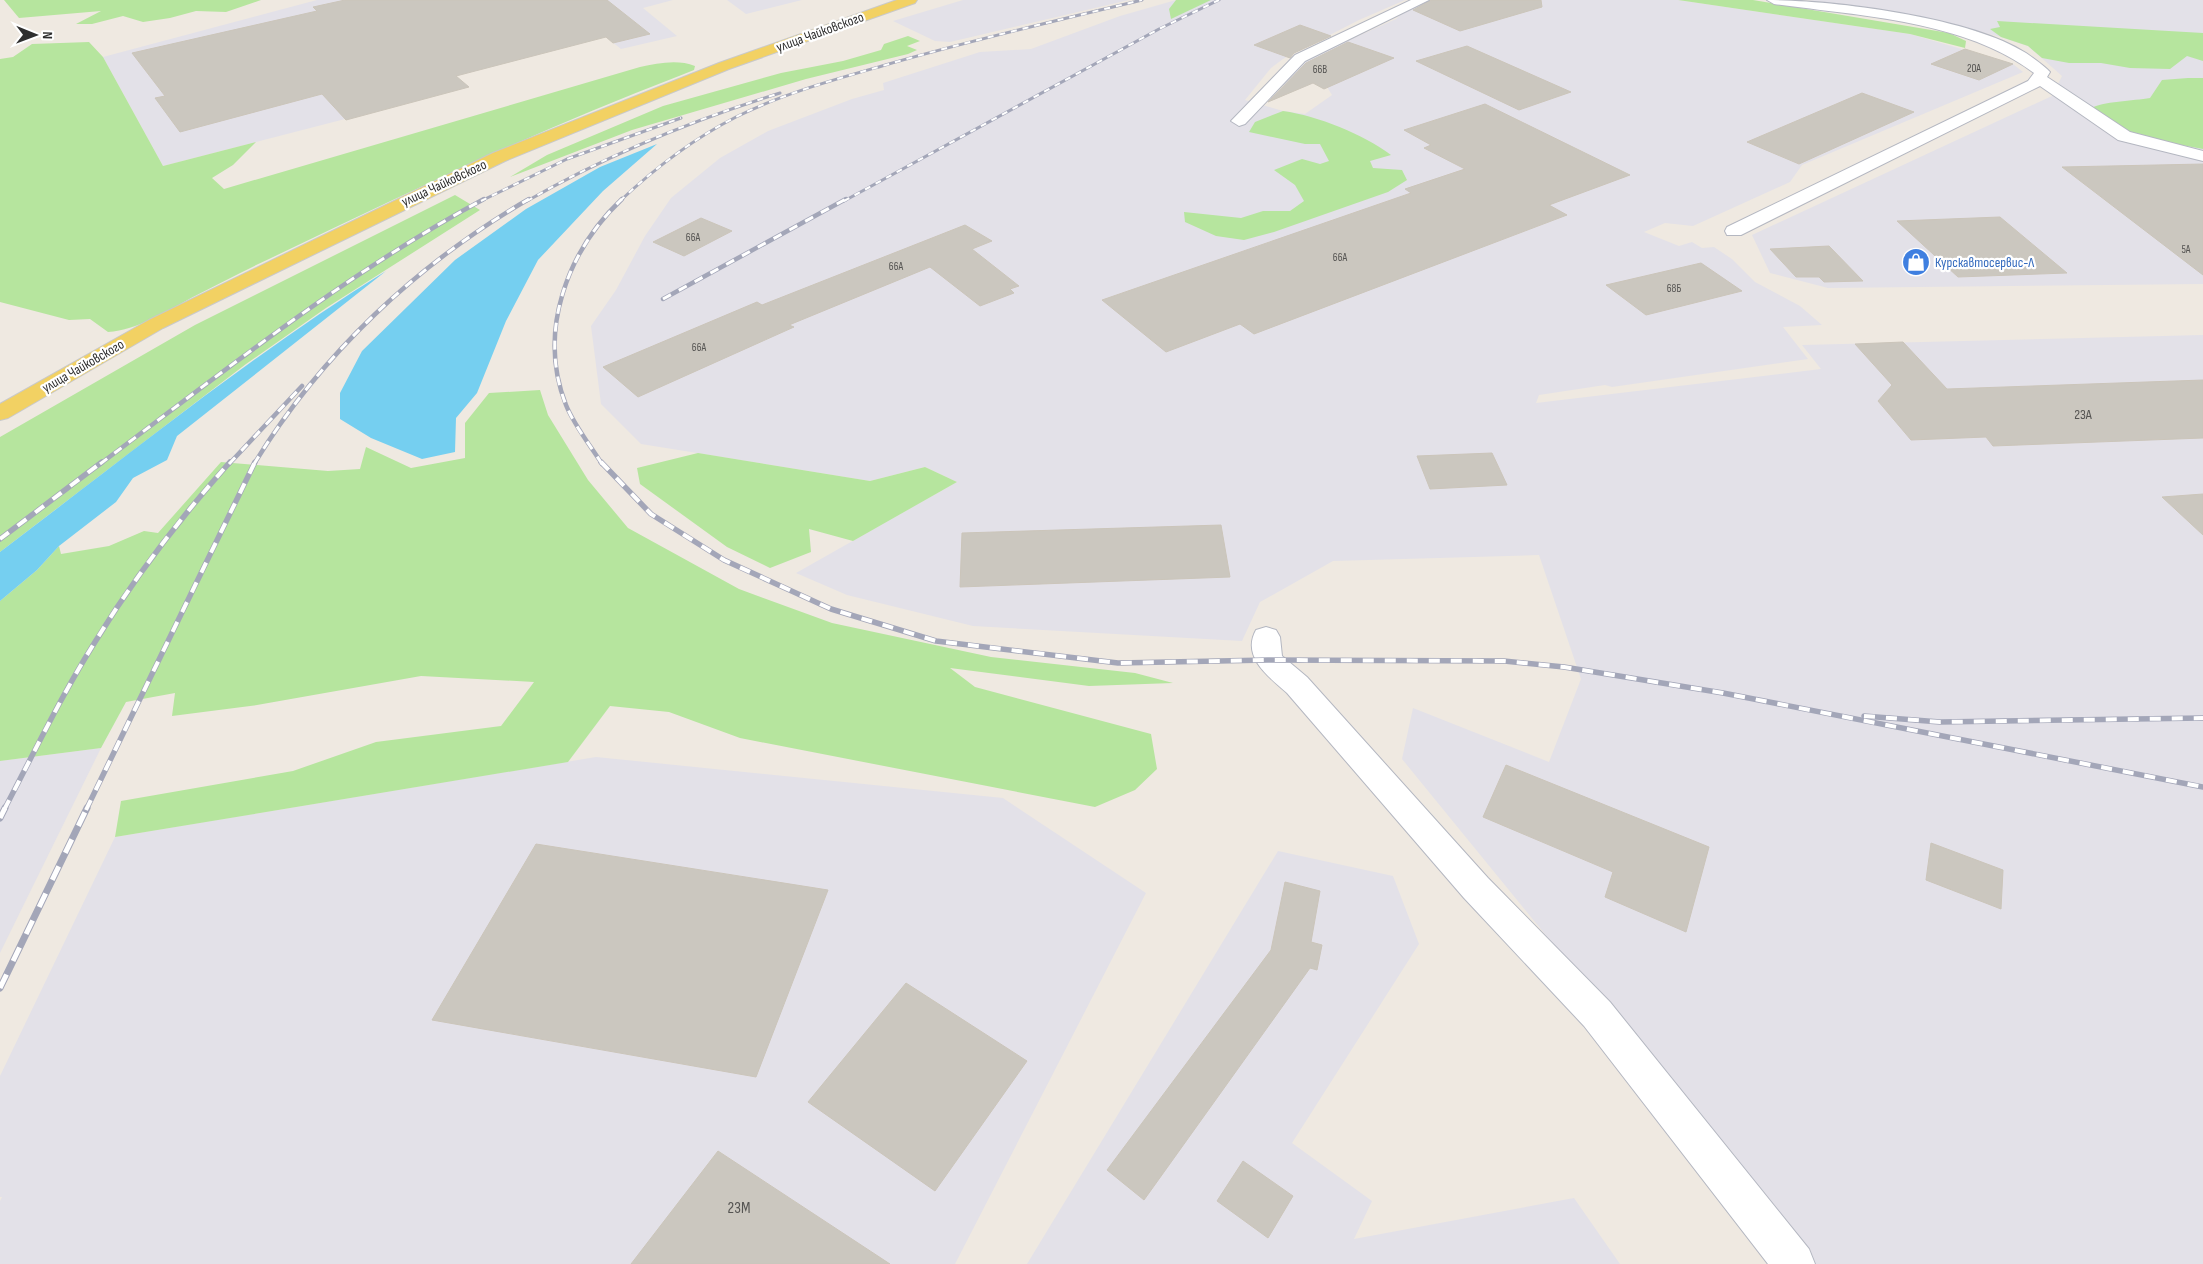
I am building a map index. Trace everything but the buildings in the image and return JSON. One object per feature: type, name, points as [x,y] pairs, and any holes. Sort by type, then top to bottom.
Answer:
[{"type":"main road","name":"улица Чайковского","points":[[0,413],[156,324],[499,157],[724,66],[910,0]]},
{"type":"street","points":[[1239,121],[1300,58],[1422,0]]},
{"type":"street","points":[[1734,231],[2034,84],[2042,72],[2019,54],[1973,36],[1911,21],[1774,0]]},
{"type":"street","points":[[2038,78],[2124,136],[2203,156]]},
{"type":"street","points":[[1266,637],[1268,660],[1297,685],[1476,888],[1597,1014],[1794,1264]]},
{"type":"shaded area","points":[[317,0],[673,0],[643,8],[677,36],[621,49],[606,37],[456,76],[469,87],[163,166],[103,57]]},
{"type":"shaded area","points":[[727,0],[802,0],[746,14]]},
{"type":"shaded area","points":[[963,0],[1129,0],[950,42],[935,41],[893,21]]},
{"type":"shaded area","points":[[1176,0],[1405,0],[1359,20],[1283,59],[1271,68],[1245,100],[1283,111],[1305,114],[1332,95],[1327,87],[1314,83],[1297,90],[1280,84],[1303,61],[1396,19],[1403,12],[1430,0],[1678,0],[1910,34],[2013,64],[2023,72],[1802,165],[1790,182],[1693,226],[1665,223],[1644,232],[1679,246],[1692,242],[1702,248],[1714,247],[1732,259],[1755,282],[1800,306],[1822,325],[1783,327],[1808,359],[1612,387],[1605,385],[1539,395],[1536,403],[1821,369],[1802,345],[2203,335],[2203,1264],[1814,1264],[1402,759],[1413,708],[1549,762],[1581,679],[1539,555],[1333,561],[1260,602],[1242,641],[973,626],[847,595],[796,573],[957,482],[925,467],[870,481],[641,444],[601,404],[591,326],[616,290],[645,236],[671,198],[720,158],[768,131],[852,99],[884,90],[883,83],[980,52],[1031,49],[1120,16]]},
{"type":"shaded area","points":[[1807,0],[2203,0],[2203,284],[1828,288],[1770,273],[1752,235],[2052,96],[2062,76],[2028,46],[2001,37],[1922,17]]},
{"type":"shaded area","points":[[101,748],[0,953],[0,761]]},
{"type":"shaded area","points":[[596,757],[1003,798],[1146,893],[955,1264],[0,1264],[0,1201],[2,1197],[0,1197],[0,1076],[115,837]]},
{"type":"shaded area","points":[[1278,851],[1393,876],[1419,944],[1292,1143],[1372,1201],[1354,1239],[1574,1198],[1620,1264],[1027,1264]]},
{"type":"green space","points":[[4,0],[261,0],[226,12],[196,11],[170,18],[143,22],[123,16],[92,24],[76,24],[101,11],[19,18]]},
{"type":"green space","points":[[1176,0],[1211,0],[1171,19],[1169,9]]},
{"type":"green space","points":[[1678,0],[1753,0],[1949,33],[1966,41],[1965,48],[1910,34]]},
{"type":"green space","points":[[1997,21],[2203,33],[2203,61],[2187,56],[2170,69],[2130,68],[2101,63],[2069,63],[2042,58],[2028,46],[2001,37],[1990,29],[2000,27]]},
{"type":"green space","points":[[908,36],[920,41],[907,46],[917,50],[908,54],[806,79],[632,130],[510,177],[547,155],[663,106],[781,73],[843,61],[881,50],[884,44]]},
{"type":"green space","points":[[89,42],[103,57],[163,166],[256,142],[233,165],[212,178],[224,189],[640,67],[675,62],[695,66],[694,70],[574,118],[421,187],[250,268],[141,324],[119,331],[108,332],[90,319],[69,320],[0,302],[0,59],[13,57],[32,44]]},
{"type":"green space","points":[[2203,78],[2203,149],[2127,135],[2090,109],[2110,103],[2150,98],[2162,80]]},
{"type":"green space","points":[[1283,111],[1297,113],[1340,127],[1380,147],[1391,155],[1370,161],[1373,168],[1402,170],[1407,180],[1388,192],[1274,232],[1244,240],[1216,236],[1185,222],[1184,212],[1241,218],[1263,211],[1290,211],[1304,201],[1295,185],[1274,170],[1302,159],[1320,164],[1329,161],[1320,144],[1305,144],[1249,132],[1255,122]]},
{"type":"green space","points":[[455,195],[480,210],[326,308],[246,364],[0,552],[0,437],[195,325]]},
{"type":"green space","points":[[540,390],[548,415],[588,480],[628,528],[739,589],[832,623],[991,657],[1135,673],[1173,683],[1089,686],[950,668],[975,687],[1151,734],[1157,769],[1135,790],[1095,807],[740,738],[669,712],[610,706],[568,762],[115,837],[121,801],[293,771],[376,742],[501,726],[534,682],[421,676],[257,705],[172,716],[175,693],[126,702],[101,748],[0,761],[0,601],[37,570],[59,546],[61,554],[109,546],[144,531],[158,533],[221,462],[328,471],[360,469],[366,447],[411,468],[465,458],[465,423],[489,393]]},
{"type":"green space","points":[[698,453],[870,481],[925,467],[957,482],[853,541],[809,529],[811,552],[770,568],[727,547],[640,484],[637,468]]},
{"type":"water","points":[[657,144],[603,191],[538,260],[506,321],[477,393],[456,418],[455,452],[422,459],[371,438],[340,419],[340,393],[362,351],[455,260],[526,209],[600,167]]},
{"type":"water","points":[[386,271],[177,436],[167,460],[133,478],[116,502],[59,546],[37,570],[0,601],[0,552],[238,372],[336,303]]},
{"type":"railway","points":[[621,200],[661,166],[720,126],[753,109],[789,94],[914,57],[1142,0]]},
{"type":"railway","points":[[844,201],[1159,29],[1219,0]]},
{"type":"railway","points":[[527,201],[588,168],[650,140],[714,115],[780,93]]},
{"type":"railway","points":[[481,201],[567,159],[681,118]]},
{"type":"railway","points":[[100,464],[287,324],[384,258],[484,199]]},
{"type":"railway","points":[[254,464],[280,424],[310,385],[375,314],[449,252],[488,224],[529,199]]},
{"type":"railway","points":[[663,299],[846,199]]},
{"type":"railway","points":[[602,464],[566,405],[558,377],[555,349],[556,321],[572,268],[586,243],[621,200]]},
{"type":"railway","points":[[229,464],[302,386]]},
{"type":"railway","points":[[0,539],[102,462]]},
{"type":"railway","points":[[4,810],[71,683],[110,618],[158,549],[230,462]]},
{"type":"railway","points":[[601,462],[651,514],[724,560],[831,609],[936,641],[1118,663],[1268,660],[1504,661],[1564,667],[1723,693],[2203,787]]},
{"type":"railway","points":[[86,810],[254,464]]},
{"type":"railway","points":[[1864,716],[1940,722],[2203,718]]},
{"type":"railway","points":[[0,988],[87,808]]},
{"type":"railway","points":[[0,818],[4,810]]},
{"type":"place","name":"Курскавтосервис-Л","points":[[1916,262]]}]
